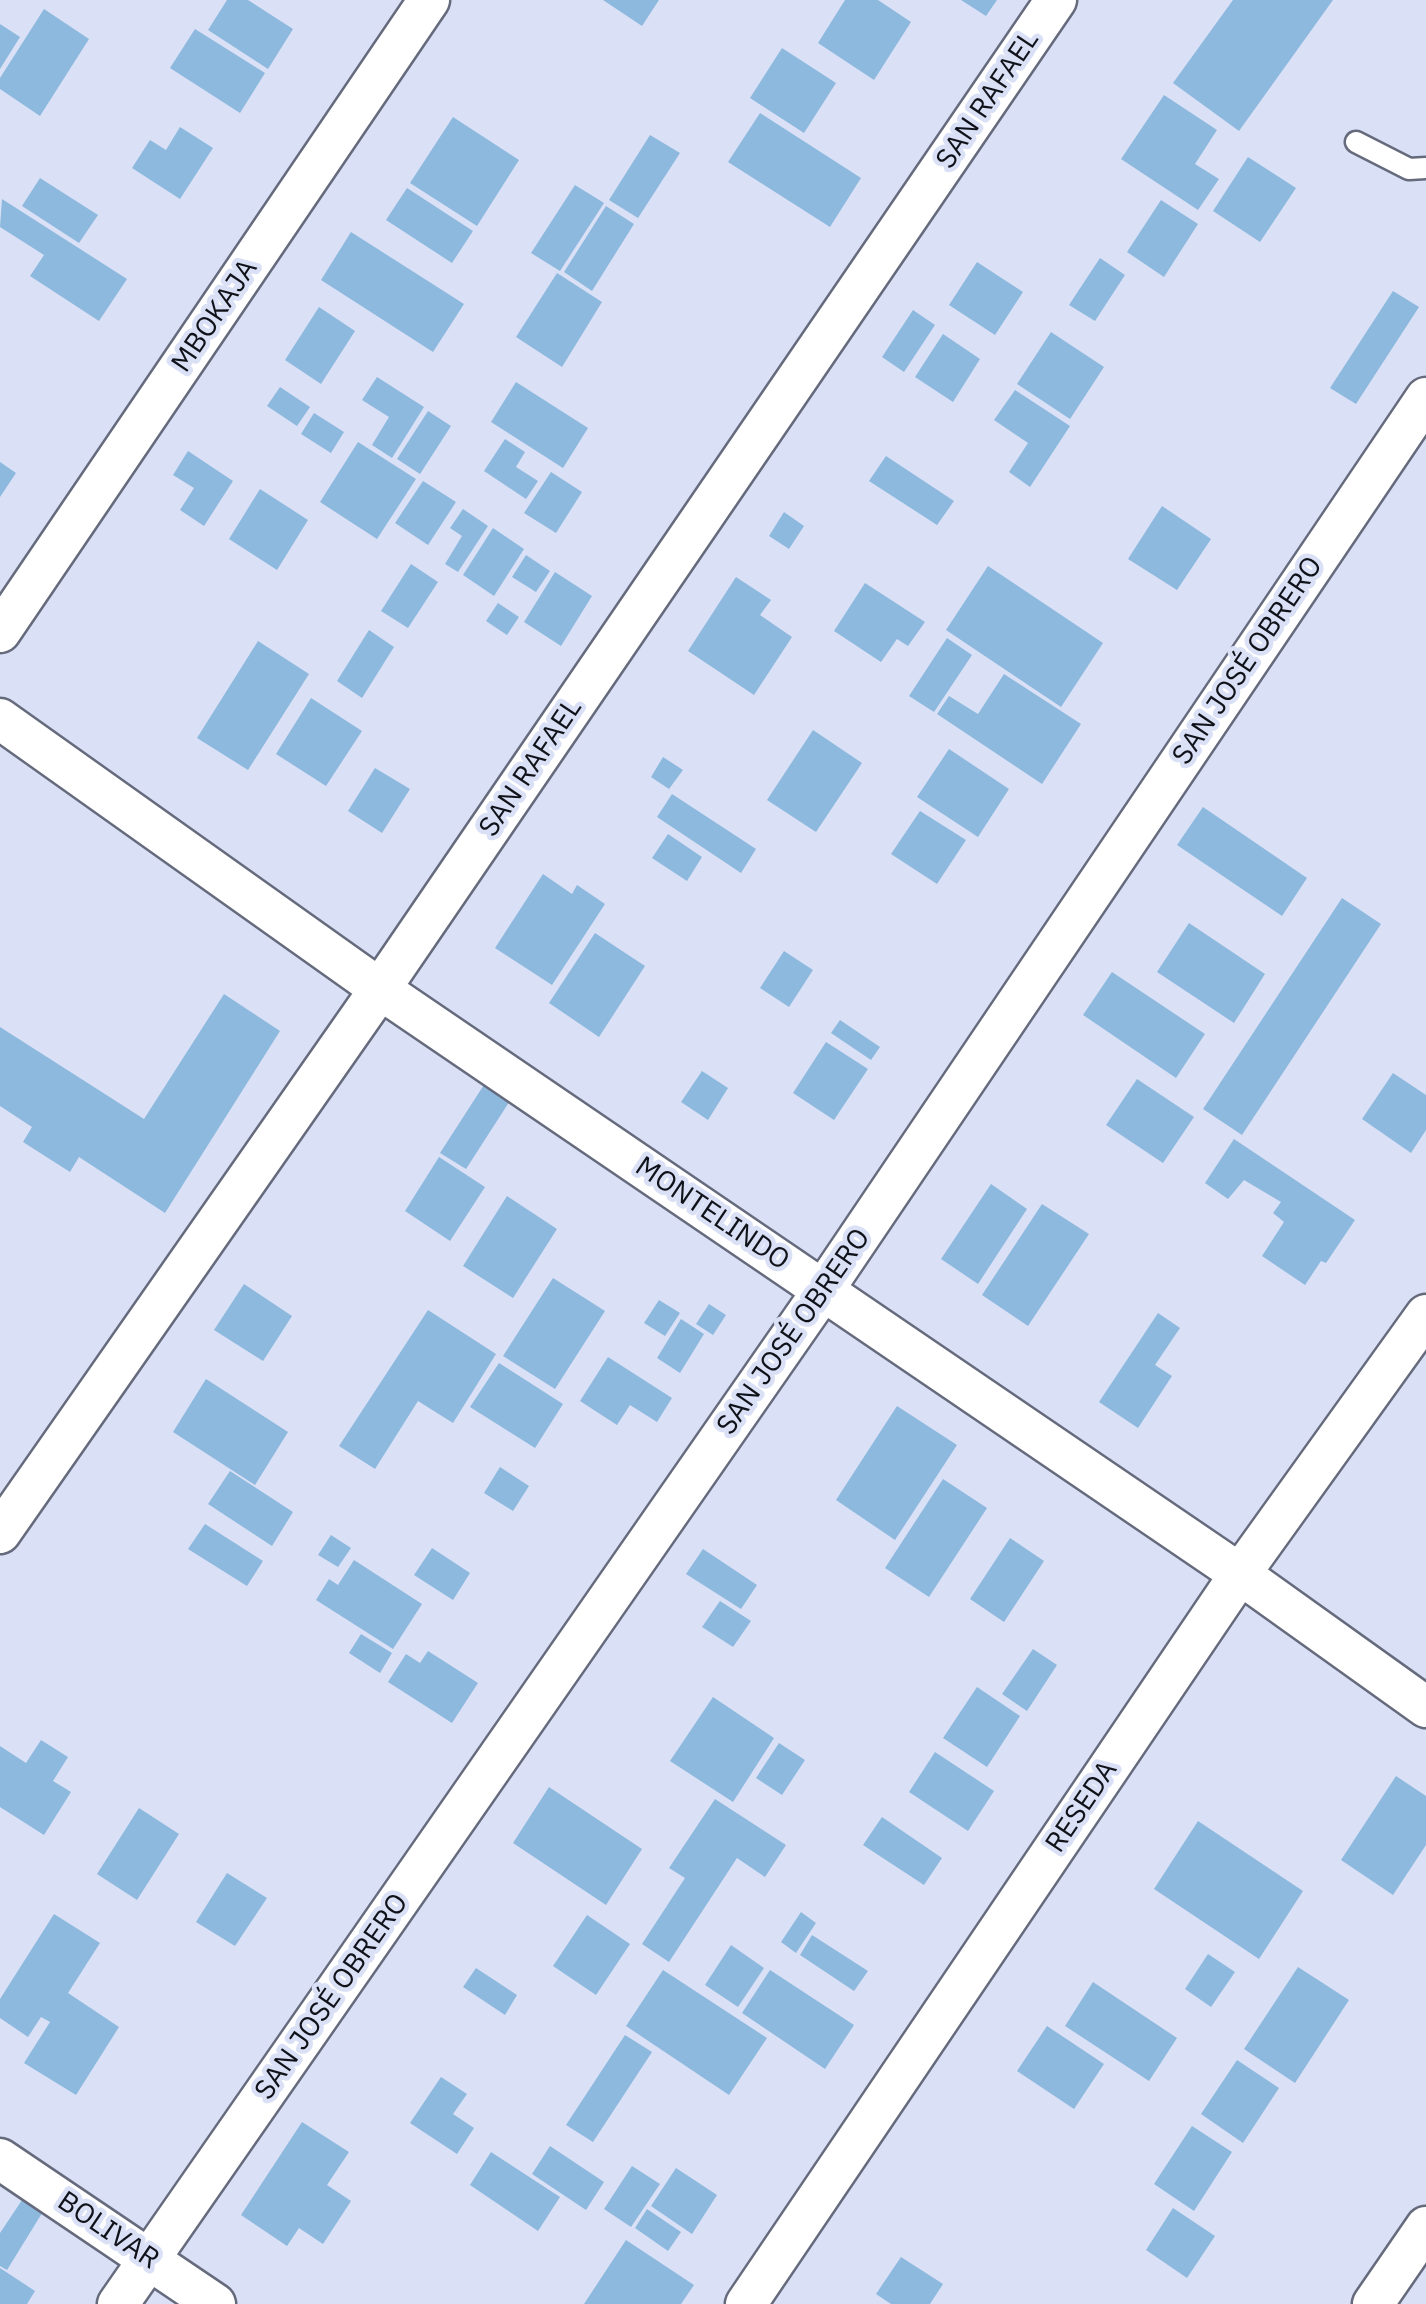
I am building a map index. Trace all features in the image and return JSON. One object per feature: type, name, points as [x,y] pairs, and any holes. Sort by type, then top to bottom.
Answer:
[{"type":"street","name":"MBOKAJA","points":[[0,632],[429,0]]},
{"type":"street","name":"SAN RAFAEL","points":[[0,1533],[380,989],[1056,0]]},
{"type":"street","name":"SAN JOSÉ OBRERO","points":[[118,2304],[824,1290],[1426,398]]},
{"type":"street","name":"MONTELINDO","points":[[0,719],[380,989],[1240,1574],[1426,1707]]},
{"type":"street","name":"RESEDA","points":[[746,2304],[1240,1574],[1426,1315]]},
{"type":"street","name":"BOLIVAR","points":[[0,2159],[215,2304]]},
{"type":"street","points":[[1373,2304],[1426,2227]]},
{"type":"lane","points":[[1356,142],[1408,169],[1426,168]]},
{"type":"building","points":[[227,0],[248,0],[293,29],[268,69],[208,30]]},
{"type":"building","points":[[603,0],[659,0],[642,26]]},
{"type":"building","points":[[845,0],[878,0],[911,22],[874,80],[818,43]]},
{"type":"building","points":[[961,0],[997,0],[986,16]]},
{"type":"building","points":[[1233,0],[1333,0],[1239,131],[1173,83]]},
{"type":"building","points":[[44,9],[89,39],[40,116],[0,89],[0,78]]},
{"type":"building","points":[[0,24],[20,37],[0,69]]},
{"type":"building","points":[[195,29],[265,73],[240,113],[170,68]]},
{"type":"building","points":[[782,48],[836,83],[804,133],[750,98]]},
{"type":"building","points":[[1164,95],[1217,130],[1195,164],[1219,179],[1198,210],[1121,159]]},
{"type":"building","points":[[760,113],[861,178],[830,227],[728,162]]},
{"type":"building","points":[[453,117],[519,160],[477,226],[410,183]]},
{"type":"building","points":[[180,127],[213,148],[180,199],[132,168],[150,140],[166,150]]},
{"type":"building","points":[[650,135],[680,153],[638,218],[609,200]]},
{"type":"building","points":[[1248,157],[1296,188],[1260,242],[1213,211]]},
{"type":"building","points":[[40,178],[98,215],[79,243],[22,206]]},
{"type":"building","points":[[575,185],[604,203],[560,271],[531,253]]},
{"type":"building","points":[[407,188],[473,231],[452,263],[386,220]]},
{"type":"building","points":[[2,199],[127,279],[99,321],[30,276],[44,255],[0,227]]},
{"type":"building","points":[[1161,200],[1198,224],[1164,277],[1127,252]]},
{"type":"building","points":[[606,206],[634,224],[592,291],[564,272]]},
{"type":"building","points":[[351,232],[464,304],[433,352],[321,280]]},
{"type":"building","points":[[1100,258],[1125,275],[1095,321],[1069,305]]},
{"type":"building","points":[[977,262],[1023,292],[995,335],[949,305]]},
{"type":"building","points":[[557,273],[602,302],[562,367],[516,337]]},
{"type":"building","points":[[1393,291],[1419,307],[1356,404],[1330,388]]},
{"type":"building","points":[[319,307],[355,331],[321,384],[285,360]]},
{"type":"building","points":[[913,310],[935,325],[904,372],[882,357]]},
{"type":"building","points":[[1051,332],[1104,367],[1070,419],[1017,384]]},
{"type":"building","points":[[943,334],[980,359],[953,402],[915,377]]},
{"type":"building","points":[[377,377],[424,407],[392,458],[372,445],[389,417],[362,400]]},
{"type":"building","points":[[516,382],[588,428],[563,468],[491,422]]},
{"type":"building","points":[[280,387],[310,407],[297,426],[267,406]]},
{"type":"building","points":[[1015,390],[1070,426],[1030,487],[1009,472],[1028,443],[994,420]]},
{"type":"building","points":[[428,411],[451,426],[420,474],[397,459]]},
{"type":"building","points":[[314,413],[344,432],[331,453],[301,434]]},
{"type":"building","points":[[505,439],[525,452],[516,467],[538,481],[526,499],[484,471]]},
{"type":"building","points":[[358,442],[416,479],[377,539],[320,502]]},
{"type":"building","points":[[188,451],[233,481],[204,526],[180,510],[194,488],[173,475]]},
{"type":"building","points":[[886,456],[954,501],[937,525],[869,481]]},
{"type":"building","points":[[0,462],[16,473],[0,497]]},
{"type":"building","points":[[551,472],[582,492],[556,533],[524,513]]},
{"type":"building","points":[[423,481],[456,502],[428,545],[395,523]]},
{"type":"building","points":[[260,489],[308,520],[277,570],[229,539]]},
{"type":"building","points":[[1162,506],[1211,539],[1177,590],[1128,559]]},
{"type":"building","points":[[463,509],[488,526],[458,572],[445,564],[462,536],[450,528]]},
{"type":"building","points":[[784,512],[804,526],[789,549],[769,536]]},
{"type":"building","points":[[493,528],[524,549],[494,596],[463,575]]},
{"type":"building","points":[[526,555],[550,571],[536,592],[512,577]]},
{"type":"building","points":[[411,564],[438,582],[408,628],[381,611]]},
{"type":"building","points":[[988,566],[1103,643],[1061,707],[946,630]]},
{"type":"building","points":[[555,572],[592,596],[561,646],[524,622]]},
{"type":"building","points":[[736,577],[771,600],[760,615],[792,637],[754,695],[688,651]]},
{"type":"building","points":[[865,583],[925,622],[908,646],[897,639],[881,662],[834,631]]},
{"type":"building","points":[[498,603],[519,617],[507,635],[486,621]]},
{"type":"building","points":[[369,630],[394,647],[362,698],[337,681]]},
{"type":"building","points":[[947,638],[972,655],[934,712],[909,696]]},
{"type":"building","points":[[258,641],[309,674],[248,770],[197,738]]},
{"type":"building","points":[[1004,674],[1081,724],[1042,784],[937,714],[949,696],[978,714]]},
{"type":"building","points":[[311,698],[362,731],[326,786],[276,754]]},
{"type":"building","points":[[813,730],[862,763],[816,832],[767,800]]},
{"type":"building","points":[[949,749],[1009,789],[978,837],[917,797]]},
{"type":"building","points":[[663,757],[683,770],[669,789],[651,777]]},
{"type":"building","points":[[375,768],[410,789],[382,833],[348,811]]},
{"type":"building","points":[[672,794],[756,849],[741,873],[657,817]]},
{"type":"building","points":[[1203,807],[1307,878],[1282,916],[1177,845]]},
{"type":"building","points":[[920,811],[966,840],[937,884],[891,854]]},
{"type":"building","points":[[668,834],[702,857],[687,881],[652,858]]},
{"type":"building","points":[[543,874],[572,894],[577,885],[605,904],[552,985],[495,948]]},
{"type":"building","points":[[1342,898],[1381,924],[1242,1135],[1203,1109]]},
{"type":"building","points":[[1189,923],[1265,974],[1234,1023],[1157,972]]},
{"type":"building","points":[[595,933],[645,966],[599,1037],[549,1003]]},
{"type":"building","points":[[784,951],[813,970],[789,1007],[760,988]]},
{"type":"building","points":[[1112,972],[1205,1034],[1176,1078],[1083,1015]]},
{"type":"building","points":[[224,994],[280,1031],[165,1213],[79,1157],[70,1172],[23,1142],[32,1127],[0,1106],[0,1027],[144,1119]]},
{"type":"building","points":[[840,1020],[880,1047],[871,1060],[831,1033]]},
{"type":"building","points":[[826,1042],[868,1069],[834,1120],[793,1093]]},
{"type":"building","points":[[702,1071],[728,1088],[708,1120],[681,1102]]},
{"type":"building","points":[[1393,1073],[1426,1095],[1426,1130],[1411,1153],[1362,1119]]},
{"type":"building","points":[[489,1077],[515,1093],[466,1169],[440,1153]]},
{"type":"building","points":[[1137,1079],[1194,1117],[1163,1163],[1106,1125]]},
{"type":"building","points":[[1234,1139],[1355,1220],[1326,1263],[1321,1261],[1305,1285],[1262,1256],[1284,1222],[1273,1213],[1281,1202],[1244,1180],[1228,1199],[1205,1183]]},
{"type":"building","points":[[439,1157],[485,1187],[450,1241],[405,1211]]},
{"type":"building","points":[[991,1184],[1027,1209],[978,1284],[941,1259]]},
{"type":"building","points":[[507,1196],[557,1229],[513,1298],[463,1266]]},
{"type":"building","points":[[1042,1204],[1089,1234],[1028,1326],[982,1295]]},
{"type":"building","points":[[553,1278],[605,1311],[555,1389],[503,1356]]},
{"type":"building","points":[[244,1284],[292,1316],[263,1361],[214,1330]]},
{"type":"building","points":[[659,1300],[680,1313],[665,1336],[644,1323]]},
{"type":"building","points":[[709,1304],[726,1315],[713,1335],[696,1324]]},
{"type":"building","points":[[428,1310],[496,1354],[453,1423],[418,1401],[375,1469],[339,1446]]},
{"type":"building","points":[[1158,1313],[1180,1328],[1155,1365],[1172,1376],[1138,1428],[1099,1402]]},
{"type":"building","points":[[681,1319],[704,1334],[680,1373],[657,1358]]},
{"type":"building","points":[[608,1357],[672,1398],[657,1422],[630,1405],[617,1425],[580,1401]]},
{"type":"building","points":[[499,1363],[563,1404],[535,1448],[470,1407]]},
{"type":"building","points":[[206,1379],[288,1432],[255,1485],[173,1432]]},
{"type":"building","points":[[897,1406],[957,1445],[895,1540],[836,1500]]},
{"type":"building","points":[[500,1467],[529,1486],[513,1511],[484,1493]]},
{"type":"building","points":[[230,1471],[293,1512],[272,1546],[208,1504]]},
{"type":"building","points":[[943,1479],[987,1508],[929,1597],[885,1568]]},
{"type":"building","points":[[205,1524],[263,1561],[247,1586],[188,1549]]},
{"type":"building","points":[[331,1535],[351,1548],[338,1567],[318,1555]]},
{"type":"building","points":[[1010,1538],[1044,1561],[1004,1622],[970,1599]]},
{"type":"building","points":[[432,1548],[470,1573],[453,1600],[414,1575]]},
{"type":"building","points":[[703,1549],[757,1585],[741,1609],[686,1574]]},
{"type":"building","points":[[354,1560],[422,1604],[393,1649],[316,1600],[329,1579],[338,1585]]},
{"type":"building","points":[[720,1601],[751,1621],[733,1647],[702,1627]]},
{"type":"building","points":[[361,1634],[392,1653],[380,1673],[349,1653]]},
{"type":"building","points":[[1033,1649],[1057,1665],[1027,1711],[1002,1694]]},
{"type":"building","points":[[428,1651],[478,1683],[452,1723],[388,1682],[406,1654],[420,1663]]},
{"type":"building","points":[[977,1687],[1020,1716],[987,1767],[943,1738]]},
{"type":"building","points":[[713,1697],[774,1738],[733,1802],[670,1761]]},
{"type":"building","points":[[41,1740],[68,1757],[53,1781],[71,1792],[44,1835],[0,1807],[0,1746],[26,1763]]},
{"type":"building","points":[[779,1743],[805,1760],[782,1795],[756,1778]]},
{"type":"building","points":[[935,1752],[994,1791],[968,1831],[909,1792]]},
{"type":"building","points":[[1396,1776],[1426,1796],[1426,1845],[1393,1895],[1341,1860]]},
{"type":"building","points":[[549,1787],[642,1849],[606,1905],[513,1843]]},
{"type":"building","points":[[715,1799],[786,1845],[765,1877],[737,1858],[669,1962],[642,1944],[685,1878],[669,1868]]},
{"type":"building","points":[[139,1808],[179,1834],[137,1900],[97,1874]]},
{"type":"building","points":[[882,1817],[942,1858],[924,1885],[863,1845]]},
{"type":"building","points":[[1198,1821],[1303,1891],[1259,1959],[1154,1889]]},
{"type":"building","points":[[227,1873],[267,1898],[235,1946],[196,1922]]},
{"type":"building","points":[[801,1912],[816,1923],[796,1953],[781,1942]]},
{"type":"building","points":[[54,1914],[100,1943],[68,1993],[119,2027],[76,2095],[24,2063],[50,2022],[41,2017],[28,2037],[0,2018],[0,1999]]},
{"type":"building","points":[[587,1915],[630,1944],[596,1995],[553,1966]]},
{"type":"building","points":[[812,1935],[868,1971],[854,1991],[800,1955]]},
{"type":"building","points":[[731,1945],[764,1968],[738,2007],[705,1985]]},
{"type":"building","points":[[1208,1954],[1235,1972],[1211,2007],[1185,1989]]},
{"type":"building","points":[[1298,1967],[1349,2000],[1295,2083],[1244,2049]]},
{"type":"building","points":[[476,1968],[517,1995],[505,2015],[463,1987]]},
{"type":"building","points":[[663,1970],[767,2038],[729,2095],[626,2026]]},
{"type":"building","points":[[770,1970],[854,2025],[825,2069],[742,2013]]},
{"type":"building","points":[[1093,1982],[1177,2038],[1149,2081],[1065,2026]]},
{"type":"building","points":[[1047,2026],[1104,2064],[1074,2109],[1017,2071]]},
{"type":"building","points":[[625,2035],[652,2052],[593,2142],[566,2125]]},
{"type":"building","points":[[1237,2060],[1279,2088],[1243,2143],[1201,2114]]},
{"type":"building","points":[[441,2077],[467,2094],[453,2114],[474,2128],[457,2154],[410,2123]]},
{"type":"building","points":[[302,2122],[349,2152],[327,2185],[351,2201],[323,2244],[299,2228],[287,2246],[241,2215]]},
{"type":"building","points":[[1192,2126],[1232,2152],[1194,2211],[1154,2184]]},
{"type":"building","points":[[550,2146],[604,2182],[586,2210],[532,2174]]},
{"type":"building","points":[[491,2152],[560,2197],[538,2231],[470,2185]]},
{"type":"building","points":[[632,2166],[660,2184],[631,2227],[604,2209]]},
{"type":"building","points":[[676,2168],[717,2195],[692,2234],[651,2206]]},
{"type":"building","points":[[24,2197],[44,2210],[7,2270],[0,2266],[0,2233]]},
{"type":"building","points":[[1173,2208],[1215,2236],[1187,2278],[1146,2250]]},
{"type":"building","points":[[647,2209],[681,2232],[668,2251],[635,2228]]},
{"type":"building","points":[[626,2240],[694,2285],[681,2304],[584,2304]]},
{"type":"building","points":[[901,2257],[943,2284],[930,2304],[891,2304],[876,2294]]},
{"type":"building","points":[[0,2268],[35,2291],[27,2304],[0,2304]]}]
